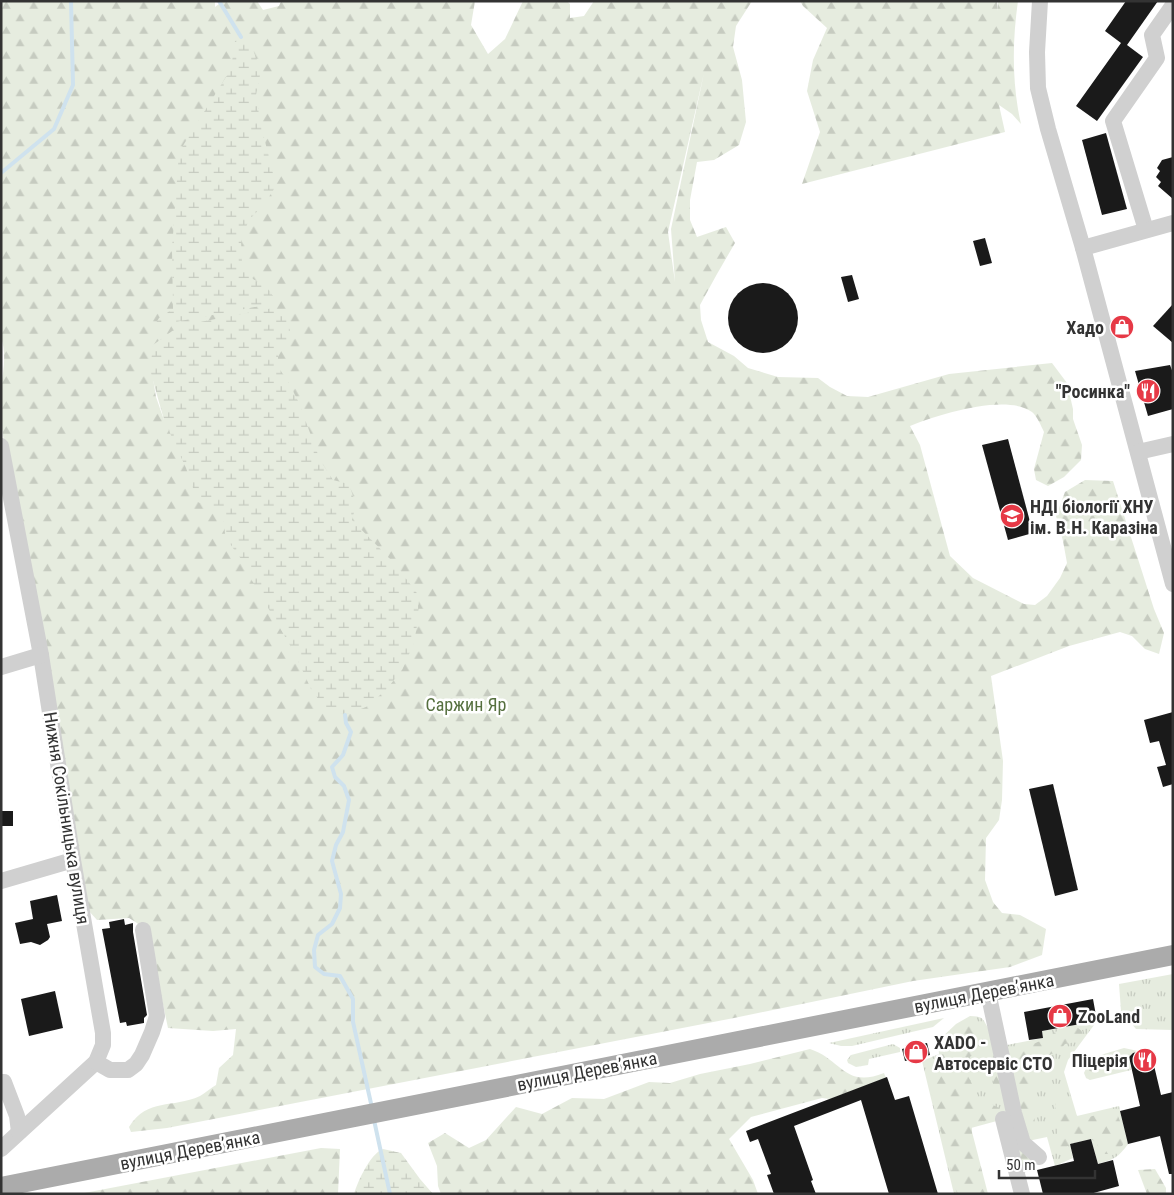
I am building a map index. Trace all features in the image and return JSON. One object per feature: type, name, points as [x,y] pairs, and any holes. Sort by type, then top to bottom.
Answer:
[{"type":"main road","name":"вулиця Дерев’янка","points":[[1,1187],[1173,955]]},
{"type":"street","points":[[1040,1],[1038,88],[1173,584]]},
{"type":"street","points":[[1146,230],[1113,120],[1157,58],[1152,35],[1173,5]]},
{"type":"street","points":[[1082,248],[1173,223]]},
{"type":"street","points":[[1138,452],[1173,444]]},
{"type":"street","name":"Нижня Сокільницька вулиця","points":[[1,446],[41,655],[73,860],[103,1032],[103,1045],[96,1062]]},
{"type":"street","points":[[1,667],[41,655]]},
{"type":"street","points":[[1,881],[73,860]]},
{"type":"street","points":[[1,1149],[96,1062],[110,1070],[128,1070],[142,1056],[157,1016],[143,930]]},
{"type":"street","points":[[988,992],[1020,1135],[1023,1142],[1039,1157]]},
{"type":"street","points":[[1,1082],[4,1082],[17,1116],[19,1132]]},
{"type":"street","points":[[1003,1120],[1022,1194]]},
{"type":"green space","name":"Саржин Яр","points":[[1,1],[215,1],[215,7],[223,1],[257,1],[263,10],[279,6],[281,1],[475,1],[471,25],[488,54],[505,39],[523,1],[567,1],[570,4],[570,18],[584,16],[594,1],[752,1],[736,26],[733,47],[742,80],[746,122],[739,145],[714,160],[697,162],[690,200],[690,220],[697,237],[726,227],[735,243],[700,305],[701,320],[708,342],[734,356],[748,368],[778,377],[818,378],[847,396],[868,397],[949,374],[1052,363],[1067,383],[1073,409],[1073,419],[1082,445],[1081,460],[1064,477],[1048,486],[1036,480],[1034,469],[1044,432],[1032,412],[1020,407],[989,405],[954,412],[910,426],[920,445],[950,556],[973,578],[1024,604],[1035,605],[1047,596],[1060,578],[1067,563],[1056,516],[1065,492],[1085,480],[1113,481],[1154,609],[1164,633],[1159,654],[1145,649],[1132,636],[1120,632],[1069,646],[991,676],[1003,761],[1002,800],[999,820],[986,838],[985,880],[993,902],[1002,913],[1020,915],[1046,929],[1042,955],[1010,967],[913,981],[734,1018],[167,1128],[131,1132],[129,1127],[144,1111],[152,1107],[190,1100],[200,1096],[216,1085],[219,1068],[233,1055],[236,1029],[213,1031],[168,1028],[150,943],[137,923],[129,918],[97,920],[88,910],[3,438],[1,388],[4,356],[1,338]],"holes":[[[704,73],[671,229],[675,282],[668,232]],[[155,344],[164,420],[156,397],[151,366]]]},
{"type":"green space","points":[[800,1],[997,1],[997,11],[998,1],[1018,1],[1014,63],[1016,94],[1021,124],[1012,114],[999,105],[1005,132],[802,184],[820,132],[807,91],[813,60],[827,28]]},
{"type":"green space","points":[[241,37],[253,50],[261,70],[256,95],[260,121],[276,186],[265,203],[249,220],[241,239],[242,263],[253,279],[267,287],[273,296],[271,304],[154,326],[159,318],[173,309],[172,249],[179,152],[231,69],[235,41]]},
{"type":"green space","points":[[273,308],[288,312],[291,340],[278,344],[278,367],[288,381],[299,403],[320,460],[333,480],[349,484],[356,505],[352,520],[396,565],[419,596],[414,643],[402,670],[386,690],[366,707],[345,715],[324,707],[311,689],[294,652],[251,579],[249,568],[229,542],[225,534],[224,522],[213,509],[198,502],[186,468],[164,420],[150,370],[153,345],[179,326]]},
{"type":"green space","points":[[1173,974],[1173,1030],[1136,1029],[1121,1011],[1119,984]]},
{"type":"green space","points":[[970,1016],[982,1018],[988,1028],[1007,1045],[1043,1038],[1042,1031],[1097,1021],[1068,1060],[1064,1072],[1077,1116],[1119,1106],[1128,1144],[1112,1159],[1098,1164],[1091,1139],[1070,1144],[1073,1158],[1055,1166],[1047,1137],[1028,1141],[1032,1169],[1018,1176],[1004,1119],[971,1128],[988,1194],[954,1194],[922,1061],[939,1054],[938,1041],[956,1024]]},
{"type":"green space","points":[[944,1018],[933,1027],[852,1046],[829,1043]]},
{"type":"green space","points":[[977,1021],[981,1025],[985,1045],[1004,1050],[1025,1047],[1041,1041],[1062,1029],[1078,1028],[1083,1032],[1082,1038],[1076,1042],[1065,1044],[1057,1053],[1051,1054],[1037,1069],[1029,1086],[1036,1128],[1026,1142],[1031,1161],[1028,1169],[1023,1171],[1004,1094],[996,1087],[990,1075],[987,1060],[978,1054],[959,1060],[959,1067],[966,1072],[979,1098],[999,1108],[1001,1116],[995,1119],[972,1123],[972,1139],[987,1194],[957,1194],[929,1080],[938,1060],[966,1025]]},
{"type":"green space","points":[[893,1044],[900,1048],[900,1052],[869,1059],[868,1065],[856,1067],[848,1063],[847,1060],[851,1055]]},
{"type":"green space","points":[[1124,1048],[1138,1051],[1129,1057],[1131,1070],[1090,1080],[1086,1078],[1084,1073],[1095,1058]]},
{"type":"green space","points":[[810,1049],[852,1075],[871,1077],[884,1073],[886,1078],[830,1099],[822,1098],[751,1117],[729,1139],[753,1180],[758,1194],[441,1194],[438,1186],[437,1166],[428,1143],[445,1133],[469,1148],[486,1140],[516,1107],[542,1114],[572,1098],[604,1099],[649,1082],[670,1083],[700,1074]]},
{"type":"green space","points":[[1116,1055],[1117,1068],[1111,1073],[1099,1075],[1088,1069],[1100,1059]]},
{"type":"green space","points":[[1058,1097],[1065,1097],[1074,1113],[1081,1119],[1104,1113],[1118,1116],[1123,1130],[1123,1145],[1112,1154],[1102,1154],[1096,1142],[1089,1138],[1072,1143],[1061,1151],[1058,1140],[1055,1106]]},
{"type":"green space","points":[[321,1148],[340,1149],[338,1194],[79,1194]]},
{"type":"green space","points":[[383,1149],[401,1153],[433,1194],[354,1194],[369,1162]]},
{"type":"green space","points":[[1155,1169],[1166,1188],[1166,1194],[1147,1194],[1138,1170]]},
{"type":"building","points":[[1126,1],[1158,1],[1127,45],[1143,57],[1097,121],[1076,106],[1121,43],[1105,31]]},
{"type":"building","points":[[1106,133],[1127,209],[1102,215],[1082,140]]},
{"type":"building","points":[[1173,157],[1173,199],[1158,186],[1161,182],[1156,177],[1160,171],[1157,168],[1162,160]]},
{"type":"building","points":[[985,238],[992,263],[980,266],[973,241]]},
{"type":"building","points":[[852,275],[859,299],[848,302],[841,277]]},
{"type":"building","points":[[770,283],[783,289],[792,298],[796,304],[798,318],[796,332],[788,343],[777,351],[756,353],[749,351],[738,343],[730,332],[728,311],[730,304],[738,293],[749,285]]},
{"type":"building","points":[[1173,304],[1173,343],[1153,326]]},
{"type":"building","points":[[1170,365],[1173,373],[1173,409],[1148,416],[1135,371]]},
{"type":"building","points":[[1008,439],[1033,533],[1008,540],[982,445]]},
{"type":"building","points":[[1173,712],[1173,784],[1163,787],[1157,767],[1166,765],[1159,741],[1150,743],[1144,720]]},
{"type":"building","points":[[1053,784],[1078,890],[1055,896],[1029,789]]},
{"type":"building","points":[[1,811],[13,811],[13,826],[1,826]]},
{"type":"building","points":[[57,895],[62,921],[47,924],[50,937],[48,940],[40,945],[31,942],[20,944],[15,923],[33,919],[30,901]]},
{"type":"building","points":[[124,919],[125,925],[133,923],[147,1015],[144,1018],[144,1023],[127,1026],[126,1022],[120,1023],[102,929],[110,928],[109,922]]},
{"type":"building","points":[[55,991],[63,1028],[29,1036],[21,999]]},
{"type":"building","name":"ZooLand","points":[[1093,999],[1097,1021],[1042,1031],[1043,1038],[1029,1040],[1024,1012]]},
{"type":"building","name":"XADO - Автосервіс СТО","points":[[927,1043],[930,1055],[905,1061],[902,1049]]},
{"type":"building","points":[[1147,1049],[1149,1058],[1152,1057],[1161,1095],[1173,1092],[1173,1174],[1169,1174],[1160,1136],[1128,1144],[1120,1111],[1140,1106],[1129,1057],[1133,1053]]},
{"type":"building","points":[[887,1077],[895,1100],[909,1096],[938,1194],[889,1194],[861,1100],[794,1126],[816,1194],[774,1194],[767,1175],[771,1174],[758,1139],[750,1142],[746,1131]]},
{"type":"building","points":[[1091,1139],[1098,1164],[1113,1160],[1119,1186],[1090,1194],[1043,1194],[1037,1170],[1074,1161],[1070,1144]]},
{"type":"waterway","points":[[1,173],[54,129],[73,85],[71,1]]},
{"type":"waterway","points":[[219,1],[241,37]]},
{"type":"waterway","points":[[345,715],[346,723],[351,732],[343,755],[332,767],[335,777],[344,786],[349,800],[343,832],[336,845],[332,861],[341,894],[340,908],[332,924],[318,935],[314,950],[315,967],[324,974],[340,976],[353,999],[353,1022],[372,1108]]},
{"type":"waterway","points":[[374,1120],[390,1194]]},
{"type":"place","name":"Хадо","points":[[1122,327]]},
{"type":"place","name":"\"Росинка\"","points":[[1148,391]]},
{"type":"place","name":"НДІ біології ХНУ ім. В.Н. Каразіна","points":[[1012,516]]},
{"type":"place","name":"ZooLand","points":[[1060,1016]]},
{"type":"place","name":"XADO - Автосервіс СТО","points":[[916,1052]]},
{"type":"place","name":"Піцерія","points":[[1145,1060]]}]
